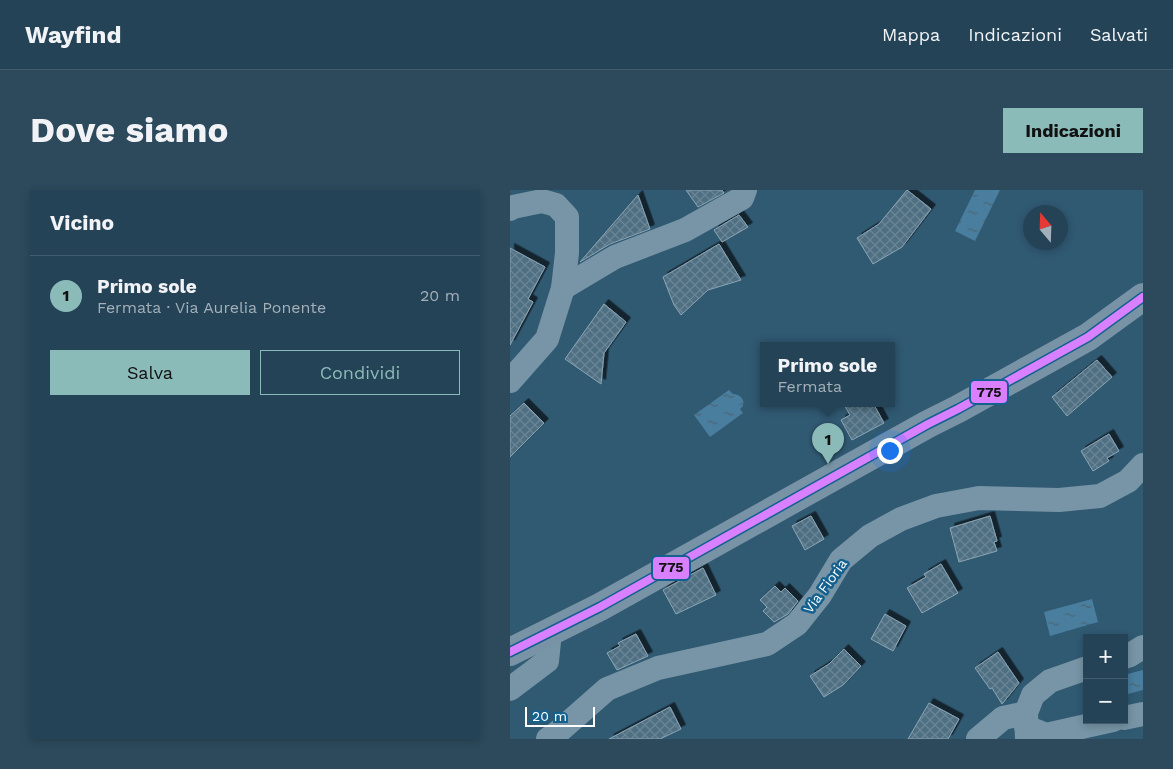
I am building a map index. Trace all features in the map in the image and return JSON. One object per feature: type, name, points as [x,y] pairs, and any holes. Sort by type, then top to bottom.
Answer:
[{"type":"main road","points":[[510,652],[600,607],[902,438],[958,410],[1088,337],[1143,297]]},
{"type":"street","points":[[563,288],[615,257],[685,230],[742,198],[745,190]]},
{"type":"street","points":[[510,209],[542,201],[556,205],[567,217],[567,253],[563,288],[547,339],[510,381]]},
{"type":"street","name":"Via Fioria","points":[[548,739],[607,690],[658,668],[767,644],[797,624],[820,595],[841,560],[870,536],[901,519],[936,506],[979,498],[1059,500],[1100,496],[1128,481],[1143,465]]},
{"type":"street","points":[[510,689],[547,662],[550,632]]},
{"type":"street","points":[[1128,656],[1143,647]]},
{"type":"street","points":[[1026,726],[1033,695],[1050,681],[1083,669]]},
{"type":"street","points":[[1128,717],[1143,714]]},
{"type":"street","points":[[978,739],[1003,718],[1046,735],[1095,724]]},
{"type":"water","points":[[975,190],[1000,190],[975,241],[955,231]]},
{"type":"water","points":[[729,390],[743,399],[743,406],[740,409],[743,413],[710,437],[694,415]]},
{"type":"water","points":[[1092,599],[1098,622],[1050,636],[1044,612]]},
{"type":"water","points":[[1143,670],[1143,690],[1128,694],[1128,674]]},
{"type":"building","points":[[686,190],[722,190],[724,193],[698,207]]},
{"type":"building","points":[[907,190],[931,209],[902,247],[873,264],[857,238],[879,224]]},
{"type":"building","points":[[638,195],[650,229],[610,244],[580,262]]},
{"type":"building","points":[[739,215],[748,227],[722,242],[714,230]]},
{"type":"building","points":[[719,244],[741,280],[708,290],[681,315],[674,305],[663,277]]},
{"type":"building","points":[[510,248],[545,267],[528,299],[533,302],[510,345]]},
{"type":"building","points":[[604,304],[626,322],[604,353],[601,384],[565,359]]},
{"type":"building","points":[[1097,360],[1112,377],[1067,416],[1052,397]]},
{"type":"building","points":[[524,403],[544,423],[510,457],[510,416]]},
{"type":"building","points":[[845,407],[875,407],[884,423],[852,440],[841,420],[850,415]]},
{"type":"building","points":[[1109,434],[1119,451],[1107,458],[1109,461],[1093,471],[1081,451]]},
{"type":"building","points":[[811,516],[824,539],[805,550],[792,526]]},
{"type":"building","points":[[990,516],[997,541],[994,542],[997,551],[959,562],[950,528]]},
{"type":"building","points":[[941,564],[958,593],[922,613],[907,588],[926,577],[924,574]]},
{"type":"building","points":[[703,568],[716,595],[676,614],[663,590]]},
{"type":"building","points":[[775,586],[781,592],[785,588],[798,601],[788,614],[774,622],[763,611],[767,607],[760,600]]},
{"type":"building","points":[[885,614],[906,626],[893,651],[871,639]]},
{"type":"building","points":[[636,634],[648,656],[617,670],[607,653],[620,646],[618,643]]},
{"type":"building","points":[[844,649],[861,666],[843,685],[824,697],[810,676],[829,664]]},
{"type":"building","points":[[998,652],[1019,683],[1002,704],[992,688],[990,689],[975,668]]},
{"type":"building","points":[[929,703],[959,719],[948,739],[908,739]]},
{"type":"building","points":[[670,707],[681,729],[660,739],[609,739]]},
{"type":"transit line","name":"775","points":[[510,652],[600,607],[1088,337],[1143,297]]},
{"type":"place","name":"Primo sole","points":[[828,464]]}]
